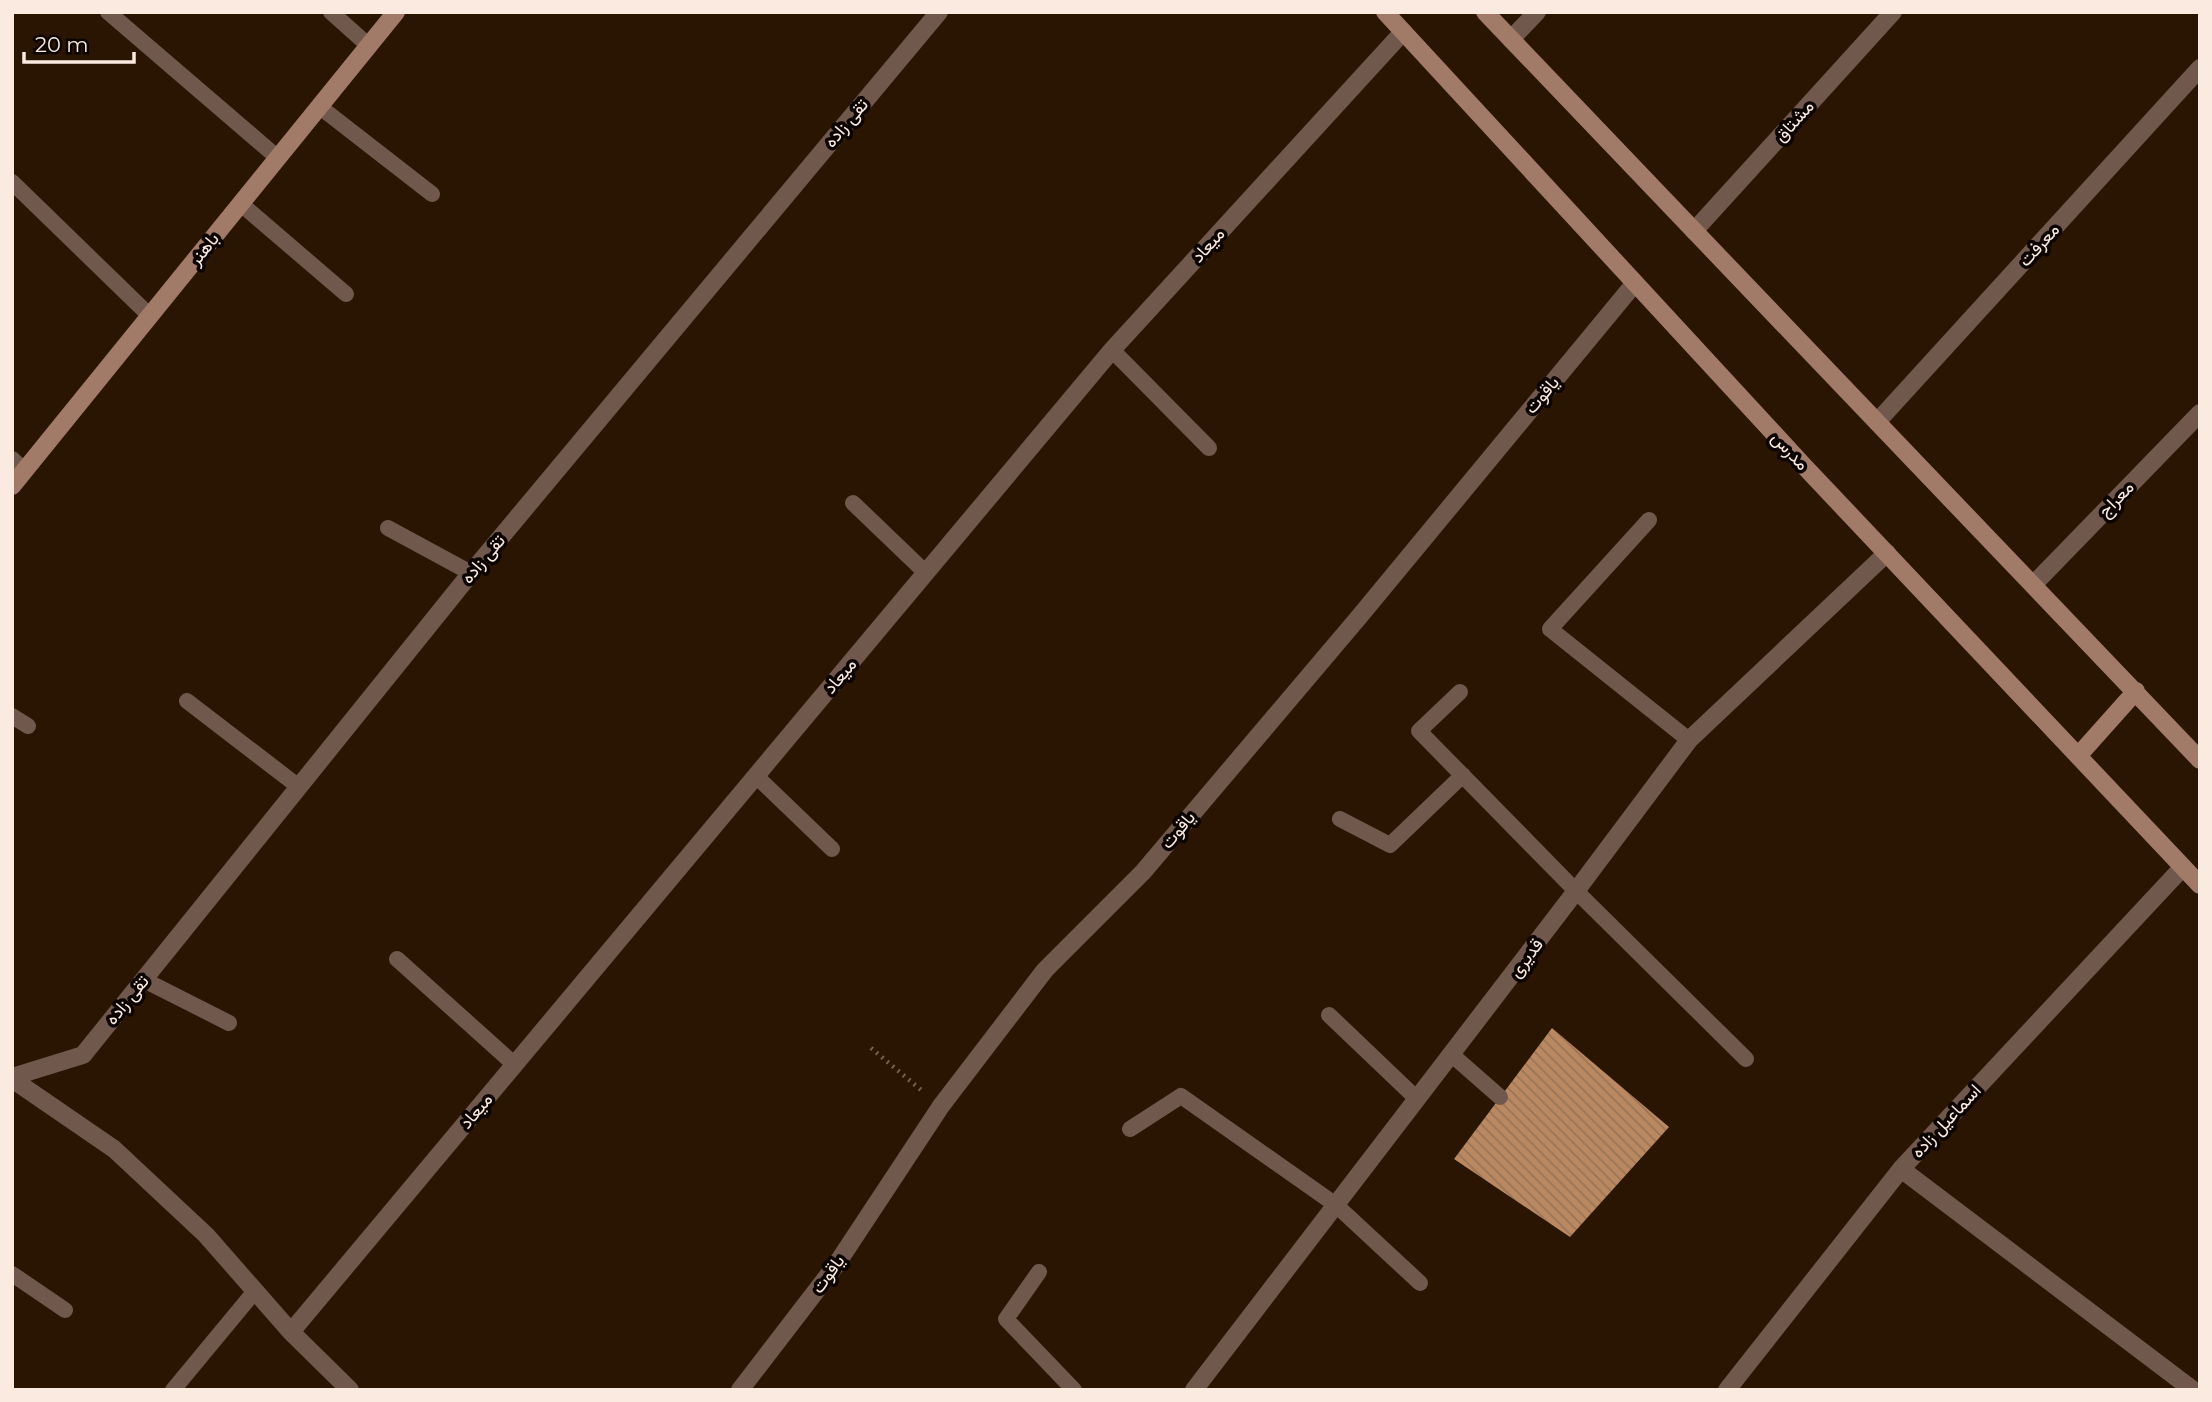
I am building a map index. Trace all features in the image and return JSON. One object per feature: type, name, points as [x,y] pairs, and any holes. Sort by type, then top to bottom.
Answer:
[{"type":"street","name":"باهنر","points":[[12,486],[18,465],[150,316],[396,12]]},
{"type":"street","name":"تقی زاده","points":[[12,1078],[83,1055],[471,573],[939,12]]},
{"type":"street","name":"مدرس","points":[[1385,12],[1634,283],[2200,885]]},
{"type":"street","points":[[1485,12],[2200,760]]},
{"type":"street","points":[[1511,39],[1537,12]]},
{"type":"street","name":"مشتاق","points":[[1695,230],[1893,12]]},
{"type":"street","name":"میعاد","points":[[291,1332],[1112,350],[1402,32]]},
{"type":"street","name":"معرفت","points":[[1877,422],[2200,68]]},
{"type":"street","name":"یاقوت","points":[[740,1390],[836,1265],[941,1106],[1045,970],[1143,872],[1359,617],[1634,283]]},
{"type":"street","name":"معراج","points":[[2033,585],[2200,413]]},
{"type":"street","name":"قدیری","points":[[1195,1390],[1689,740],[1887,553]]},
{"type":"street","points":[[2078,756],[2136,691]]},
{"type":"street","name":"اسماعیل زاده","points":[[1727,1390],[1901,1169],[2183,867]]},
{"type":"street","points":[[12,1078],[114,1149],[206,1234],[291,1332],[350,1390]]},
{"type":"street","points":[[1901,1169],[2193,1390]]},
{"type":"lane","points":[[108,12],[278,158]]},
{"type":"lane","points":[[331,12],[369,46]]},
{"type":"lane","points":[[320,107],[432,194]]},
{"type":"lane","points":[[12,182],[150,316]]},
{"type":"lane","points":[[241,204],[346,294]]},
{"type":"lane","points":[[1112,350],[1209,449]]},
{"type":"lane","points":[[853,503],[926,573]]},
{"type":"lane","points":[[1648,520],[1550,629],[1689,740]]},
{"type":"lane","points":[[388,528],[471,573]]},
{"type":"lane","points":[[1460,692],[1419,731],[1746,1059]]},
{"type":"lane","points":[[187,701],[299,787]]},
{"type":"lane","points":[[12,716],[28,726]]},
{"type":"lane","points":[[1340,819],[1390,845],[1463,775]]},
{"type":"lane","points":[[756,776],[832,849]]},
{"type":"lane","points":[[397,959],[515,1065]]},
{"type":"lane","points":[[144,979],[229,1023]]},
{"type":"lane","points":[[1329,1016],[1417,1099]]},
{"type":"lane","points":[[1451,1054],[1500,1097]]},
{"type":"lane","points":[[1130,1129],[1181,1096],[1336,1205],[1420,1283]]},
{"type":"lane","points":[[1038,1272],[1006,1319],[1074,1390]]},
{"type":"lane","points":[[12,1274],[65,1310]]},
{"type":"lane","points":[[173,1390],[255,1291]]},
{"type":"path","points":[[871,1048],[941,1106]]},
{"type":"building","points":[[1552,1028],[1669,1127],[1570,1237],[1454,1159]]}]
